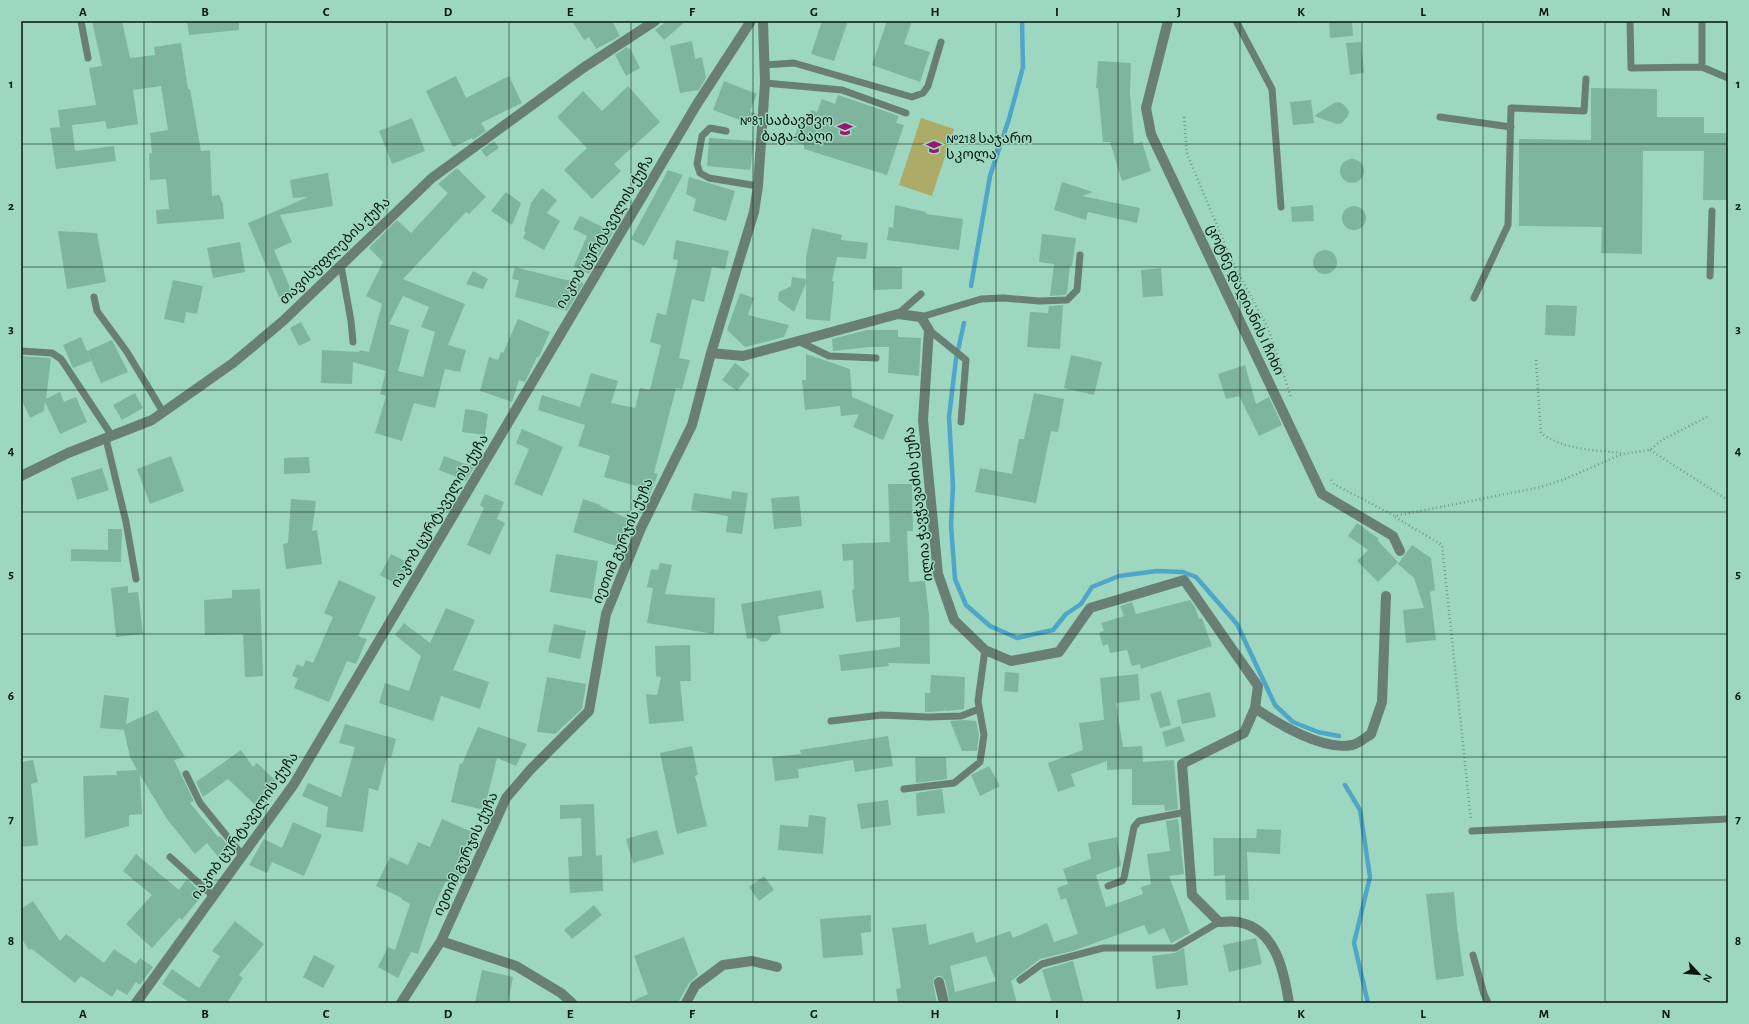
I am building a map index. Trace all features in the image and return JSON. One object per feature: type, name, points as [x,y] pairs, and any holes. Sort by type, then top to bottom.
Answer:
[{"type":"street","name":"თავისუფლების ქუჩა","points":[[21,476],[68,453],[152,420],[233,363],[283,320],[432,178],[583,68],[655,21]]},
{"type":"street","name":"იაკობ ცურტაველის ქუჩა","points":[[136,1003],[294,784],[697,104],[752,21]]},
{"type":"street","name":"იეთიმ გურჯის ქუჩა","points":[[401,1003],[440,941],[506,798],[530,770],[589,711],[606,614],[641,528],[692,424],[711,353],[754,212],[758,186],[765,83],[763,21]]},
{"type":"street","name":"ცოტნე დადიანის I ჩიხი","points":[[1168,21],[1146,108],[1151,134],[1322,494],[1393,536],[1400,550]]},
{"type":"street","points":[[711,353],[743,356],[898,314],[921,317],[929,330]]},
{"type":"street","name":"ილია ჭავჭავაძის ქუჩა","points":[[929,330],[923,420],[938,574],[954,620],[985,650],[1011,661],[1059,652],[1090,608],[1184,580],[1258,686],[1255,708],[1244,733],[1182,764],[1192,895],[1219,922]]},
{"type":"street","points":[[1255,708],[1278,724],[1328,744],[1352,745],[1371,734],[1382,702],[1386,596]]},
{"type":"street","points":[[1219,922],[1238,922],[1255,928],[1274,947],[1285,981],[1289,1003]]},
{"type":"street","points":[[440,941],[516,966],[561,993],[572,1003]]},
{"type":"street","points":[[686,1003],[696,986],[723,965],[752,961],[777,968]]},
{"type":"street","points":[[939,982],[944,1003]]},
{"type":"lane","points":[[81,21],[88,58]]},
{"type":"lane","points":[[1236,21],[1272,89],[1281,207]]},
{"type":"lane","points":[[1630,21],[1631,68],[1702,67],[1728,78]]},
{"type":"lane","points":[[1702,21],[1702,67]]},
{"type":"lane","points":[[764,65],[794,63],[912,97],[923,93],[928,86],[941,42]]},
{"type":"lane","points":[[1474,298],[1508,225],[1511,108],[1584,111],[1586,79]]},
{"type":"lane","points":[[765,83],[842,90],[906,113]]},
{"type":"lane","points":[[1440,117],[1511,127]]},
{"type":"lane","points":[[726,131],[710,128],[702,136],[697,164],[700,173],[709,178],[758,186]]},
{"type":"lane","points":[[1710,276],[1712,211]]},
{"type":"lane","points":[[921,317],[981,299],[1003,298],[1039,301],[1067,300],[1077,290],[1080,255]]},
{"type":"lane","points":[[341,265],[351,321],[353,342]]},
{"type":"lane","points":[[898,314],[921,294]]},
{"type":"lane","points":[[94,297],[97,311],[127,352],[163,412]]},
{"type":"lane","points":[[929,330],[966,360],[961,422]]},
{"type":"lane","points":[[798,341],[829,356],[876,358]]},
{"type":"lane","points":[[21,351],[52,353],[61,359],[109,437],[136,578]]},
{"type":"lane","points":[[904,788],[954,783],[980,762],[984,735],[978,700],[985,650]]},
{"type":"lane","points":[[831,720],[882,715],[928,717],[962,716],[980,708]]},
{"type":"lane","points":[[186,774],[200,803],[243,856]]},
{"type":"lane","points":[[1108,886],[1122,881],[1124,878],[1134,827],[1139,821],[1186,812]]},
{"type":"lane","points":[[1472,831],[1728,819]]},
{"type":"lane","points":[[170,857],[213,896]]},
{"type":"lane","points":[[1020,980],[1042,964],[1103,948],[1175,948],[1219,922]]},
{"type":"lane","points":[[1473,955],[1488,1003]]},
{"type":"path","points":[[1184,117],[1187,154],[1233,263],[1268,328],[1292,400]]},
{"type":"path","points":[[1536,360],[1541,433],[1552,441],[1569,446],[1622,454]]},
{"type":"path","points":[[1395,516],[1541,487],[1565,479],[1622,454],[1650,450],[1662,440],[1707,417]]},
{"type":"path","points":[[1650,450],[1728,500]]},
{"type":"path","points":[[1330,478],[1334,484],[1395,516],[1442,545],[1472,831]]},
{"type":"shaded area","points":[[921,118],[954,129],[932,196],[899,185]]},
{"type":"building","points":[[92,21],[122,21],[130,58],[155,55],[154,47],[181,43],[188,89],[190,89],[201,151],[210,150],[212,196],[219,195],[223,204],[224,219],[157,224],[156,210],[169,209],[166,179],[150,180],[149,154],[152,153],[150,133],[168,130],[161,86],[133,90],[138,124],[107,129],[105,121],[72,125],[75,151],[114,146],[116,161],[56,169],[50,128],[60,127],[58,110],[96,105],[89,68],[102,66]]},
{"type":"building","points":[[187,21],[239,21],[239,30],[189,35]]},
{"type":"building","points":[[572,21],[612,21],[620,36],[596,49],[589,37],[584,40]]},
{"type":"building","points":[[667,21],[686,21],[664,40],[655,30]]},
{"type":"building","points":[[822,21],[848,21],[834,61],[811,54]]},
{"type":"building","points":[[887,21],[912,21],[904,44],[930,52],[920,82],[872,65]]},
{"type":"building","points":[[1329,21],[1352,21],[1353,36],[1330,38]]},
{"type":"building","points":[[692,41],[695,59],[702,57],[706,78],[699,90],[680,93],[670,46]]},
{"type":"building","points":[[1361,42],[1364,73],[1350,75],[1346,43]]},
{"type":"building","points":[[627,47],[628,49],[630,48],[640,68],[626,76],[615,55]]},
{"type":"building","points":[[1098,61],[1131,63],[1130,93],[1134,144],[1142,142],[1151,171],[1122,181],[1110,142],[1103,142],[1098,88],[1096,88]]},
{"type":"building","points":[[456,76],[466,98],[509,76],[522,103],[481,123],[486,131],[473,140],[472,138],[453,147],[426,91]]},
{"type":"building","points":[[724,81],[757,94],[750,111],[756,114],[753,125],[713,110]]},
{"type":"building","points":[[628,86],[660,122],[614,164],[621,171],[592,199],[564,170],[587,148],[557,117],[583,91],[602,111]]},
{"type":"building","points":[[1591,88],[1657,89],[1657,117],[1704,117],[1704,133],[1728,133],[1728,200],[1703,200],[1704,151],[1643,151],[1642,254],[1601,253],[1602,227],[1519,226],[1519,139],[1591,140]]},
{"type":"building","points":[[838,95],[899,116],[896,123],[904,125],[887,175],[804,149],[804,145],[793,141],[800,121],[806,123],[811,110],[817,112],[822,99],[835,104]]},
{"type":"building","points":[[1311,100],[1314,123],[1293,125],[1290,102]]},
{"type":"building","points":[[1339,102],[1349,111],[1348,116],[1342,123],[1337,124],[1314,116],[1334,103]]},
{"type":"building","points":[[412,118],[425,151],[392,164],[379,131]]},
{"type":"building","points":[[709,138],[754,141],[750,170],[707,166]]},
{"type":"building","points":[[494,141],[499,148],[486,157],[481,150]]},
{"type":"building","points":[[1352,159],[1357,160],[1363,166],[1363,176],[1357,182],[1352,183],[1347,182],[1341,176],[1340,171],[1341,166],[1347,160]]},
{"type":"building","points":[[457,168],[486,197],[469,214],[466,212],[403,279],[465,304],[448,345],[466,350],[460,372],[445,369],[435,408],[414,403],[402,441],[375,433],[386,396],[380,394],[386,371],[353,362],[352,384],[321,383],[322,350],[359,352],[360,350],[369,352],[382,304],[366,296],[383,262],[369,248],[397,220],[411,233],[448,193],[438,184]],"holes":[[[403,296],[429,307],[421,327],[435,332],[423,377],[398,371],[409,330],[389,324]]]},
{"type":"building","points":[[668,170],[683,175],[644,246],[631,239]]},
{"type":"building","points":[[328,173],[333,206],[280,215],[292,242],[274,250],[292,292],[279,297],[248,223],[308,197],[293,198],[290,180]]},
{"type":"building","points":[[689,177],[735,191],[726,221],[693,211],[696,199],[686,194]]},
{"type":"building","points":[[1062,182],[1093,192],[1082,196],[1140,208],[1137,223],[1088,212],[1086,220],[1054,210]]},
{"type":"building","points":[[542,188],[557,200],[547,213],[560,221],[544,250],[523,238],[526,232],[524,231],[531,203]]},
{"type":"building","points":[[506,192],[521,203],[512,225],[491,211]]},
{"type":"building","points":[[895,205],[926,212],[926,214],[963,219],[959,250],[887,240],[889,227],[893,228]]},
{"type":"building","points":[[1313,205],[1314,221],[1292,222],[1291,207]]},
{"type":"building","points":[[1354,206],[1359,207],[1365,213],[1365,223],[1359,229],[1354,230],[1349,229],[1343,223],[1342,218],[1343,213],[1349,207]]},
{"type":"building","points":[[580,216],[613,232],[589,274],[574,266],[587,236],[573,229]]},
{"type":"building","points":[[812,228],[842,235],[841,240],[868,243],[866,259],[837,257],[832,281],[834,281],[830,321],[806,319],[806,283],[794,312],[778,300],[779,292],[791,286],[792,277],[806,279],[806,257]]},
{"type":"building","points":[[58,231],[97,233],[106,282],[67,289]]},
{"type":"building","points":[[1042,234],[1076,238],[1072,266],[1070,266],[1067,293],[1065,295],[1050,296],[1054,264],[1039,262]]},
{"type":"building","points":[[676,240],[729,251],[725,269],[712,267],[704,302],[692,299],[679,358],[690,360],[682,389],[676,388],[654,473],[658,474],[648,499],[637,496],[640,487],[604,477],[610,456],[578,446],[585,425],[538,410],[542,395],[580,407],[591,373],[618,381],[611,403],[635,408],[640,388],[650,390],[661,345],[650,342],[657,313],[666,315],[678,260],[673,259]]},
{"type":"building","points":[[240,242],[245,272],[213,278],[207,248]]},
{"type":"building","points":[[1325,250],[1330,251],[1336,257],[1336,267],[1330,273],[1325,274],[1320,273],[1314,267],[1313,262],[1314,257],[1320,251]]},
{"type":"building","points":[[515,267],[584,283],[567,311],[515,297],[519,280],[512,279]]},
{"type":"building","points":[[873,267],[902,267],[902,289],[873,290]]},
{"type":"building","points":[[1161,268],[1163,296],[1143,297],[1141,270]]},
{"type":"building","points":[[473,271],[488,279],[483,289],[466,284]]},
{"type":"building","points":[[173,280],[203,286],[197,314],[186,312],[184,323],[164,319]]},
{"type":"building","points":[[740,293],[754,298],[748,315],[789,325],[784,337],[745,347],[727,330]]},
{"type":"building","points":[[1063,305],[1060,349],[1027,347],[1030,312],[1048,313],[1049,306]]},
{"type":"building","points":[[1546,305],[1577,306],[1575,336],[1545,335]]},
{"type":"building","points":[[518,319],[550,332],[539,357],[537,357],[525,382],[519,380],[512,402],[480,391],[489,357],[498,360],[501,352],[503,353]]},
{"type":"building","points":[[301,322],[311,340],[299,346],[290,328]]},
{"type":"building","points":[[867,330],[898,330],[898,337],[921,338],[919,376],[888,373],[889,347],[869,347],[833,351],[832,339]]},
{"type":"building","points":[[81,337],[91,361],[73,368],[63,345]]},
{"type":"building","points":[[112,340],[128,372],[101,383],[87,351]]},
{"type":"building","points":[[806,354],[850,369],[852,397],[894,415],[883,440],[853,427],[859,414],[841,416],[840,406],[805,410],[802,380],[806,380]]},
{"type":"building","points":[[1071,355],[1102,362],[1094,395],[1064,388]]},
{"type":"building","points":[[21,356],[51,358],[46,399],[60,392],[64,402],[76,397],[87,422],[60,434],[45,402],[44,411],[30,418],[21,399]]},
{"type":"building","points":[[735,363],[750,374],[737,391],[722,380]]},
{"type":"building","points":[[1245,365],[1256,404],[1269,397],[1282,425],[1259,436],[1239,396],[1226,399],[1218,374]]},
{"type":"building","points":[[135,393],[143,408],[122,420],[113,405]]},
{"type":"building","points":[[1034,393],[1064,399],[1058,432],[1051,431],[1036,503],[975,492],[980,468],[1012,474],[1019,439],[1024,439]]},
{"type":"building","points":[[465,409],[488,414],[485,435],[462,432]]},
{"type":"building","points":[[522,429],[563,447],[542,496],[514,484],[529,449],[516,443]]},
{"type":"building","points":[[171,456],[184,491],[150,504],[137,469]]},
{"type":"building","points":[[444,456],[474,467],[466,481],[439,470]]},
{"type":"building","points":[[309,457],[310,473],[284,474],[284,458]]},
{"type":"building","points":[[102,468],[109,490],[77,500],[71,478]]},
{"type":"building","points":[[888,484],[912,484],[913,531],[907,531],[909,582],[925,581],[929,615],[930,664],[888,663],[889,666],[841,671],[839,655],[900,647],[900,617],[856,622],[852,590],[854,589],[853,560],[843,561],[842,544],[890,542]]},
{"type":"building","points":[[732,491],[748,493],[742,534],[726,532],[728,516],[691,510],[694,493],[731,499]]},
{"type":"building","points":[[485,494],[504,502],[497,519],[505,523],[490,555],[467,545],[484,508],[480,505]]},
{"type":"building","points":[[799,496],[802,526],[774,529],[771,498]]},
{"type":"building","points":[[291,499],[316,501],[312,531],[317,530],[322,564],[286,569],[283,544],[288,543]]},
{"type":"building","points":[[583,499],[601,505],[600,506],[633,521],[622,548],[573,532]]},
{"type":"building","points":[[1357,523],[1379,539],[1377,540],[1398,562],[1378,582],[1357,561],[1368,550],[1348,536]]},
{"type":"building","points":[[108,529],[122,529],[121,562],[71,561],[71,549],[108,550]]},
{"type":"building","points":[[1412,545],[1431,558],[1435,590],[1430,592],[1436,640],[1406,643],[1403,610],[1424,608],[1414,578],[1398,564]]},
{"type":"building","points":[[391,554],[409,563],[398,585],[380,575]]},
{"type":"building","points":[[556,554],[598,561],[592,599],[550,592]]},
{"type":"building","points":[[660,563],[672,565],[665,594],[715,598],[714,634],[647,623],[653,588],[647,587],[651,569],[658,570]]},
{"type":"building","points":[[339,580],[376,597],[358,636],[367,639],[356,664],[347,661],[329,702],[294,688],[298,678],[292,676],[297,664],[303,667],[306,660],[313,663],[333,617],[324,613]]},
{"type":"building","points":[[128,586],[128,593],[138,592],[143,634],[116,637],[111,588]]},
{"type":"building","points":[[260,589],[263,676],[245,677],[243,634],[205,635],[204,600],[232,598],[232,590]]},
{"type":"building","points":[[821,590],[824,608],[778,616],[781,633],[772,635],[768,641],[762,642],[755,638],[747,639],[741,604]]},
{"type":"building","points":[[1190,600],[1195,607],[1199,619],[1202,618],[1212,646],[1141,669],[1140,664],[1132,666],[1127,650],[1110,653],[1108,644],[1103,646],[1099,633],[1104,631],[1101,623],[1124,616],[1120,606],[1132,602],[1136,614]]},
{"type":"building","points":[[446,608],[475,620],[453,670],[489,682],[480,709],[441,696],[433,721],[379,703],[385,683],[409,691],[421,656],[395,635],[404,623],[430,643]]},
{"type":"building","points":[[554,624],[586,631],[580,659],[548,652]]},
{"type":"building","points":[[690,645],[691,681],[680,681],[684,721],[649,724],[646,694],[657,695],[661,677],[656,676],[655,646]]},
{"type":"building","points":[[1005,672],[1019,673],[1018,692],[1004,691]]},
{"type":"building","points":[[1138,674],[1140,700],[1116,703],[1123,747],[1142,746],[1143,762],[1174,760],[1178,809],[1165,811],[1164,805],[1132,805],[1132,769],[1107,770],[1107,761],[1071,774],[1075,786],[1058,792],[1048,763],[1083,750],[1079,723],[1104,720],[1100,678]]},
{"type":"building","points":[[931,675],[965,677],[964,709],[946,711],[945,708],[945,711],[925,712],[925,693],[930,693]]},
{"type":"building","points":[[547,677],[586,684],[582,709],[555,734],[537,732]]},
{"type":"building","points":[[1161,691],[1171,725],[1160,728],[1150,694]]},
{"type":"building","points":[[1210,692],[1216,717],[1182,724],[1177,700]]},
{"type":"building","points":[[104,695],[129,698],[126,724],[157,710],[185,757],[174,760],[194,801],[190,803],[218,837],[220,836],[230,848],[219,858],[207,843],[195,854],[167,819],[140,775],[142,814],[129,815],[129,826],[85,838],[83,776],[117,775],[116,771],[137,770],[130,757],[124,730],[100,728]]},
{"type":"building","points":[[950,721],[976,721],[979,735],[977,751],[962,751]]},
{"type":"building","points":[[345,724],[396,739],[391,758],[387,757],[378,791],[369,788],[363,832],[326,827],[328,807],[302,796],[308,783],[341,797],[355,747],[339,743]]},
{"type":"building","points":[[1180,726],[1185,741],[1166,747],[1162,732]]},
{"type":"building","points":[[478,727],[527,744],[516,766],[497,758],[484,810],[451,802],[460,763],[462,764]]},
{"type":"building","points":[[888,736],[893,766],[855,772],[853,760],[798,769],[799,778],[775,781],[772,757],[801,754],[800,750]]},
{"type":"building","points":[[692,746],[698,775],[695,776],[707,826],[677,834],[660,753]]},
{"type":"building","points":[[241,750],[253,767],[257,763],[277,782],[256,806],[228,779],[203,797],[196,782]]},
{"type":"building","points":[[915,757],[946,757],[947,779],[916,783]]},
{"type":"building","points":[[33,760],[38,782],[31,784],[38,845],[21,847],[21,762]]},
{"type":"building","points":[[989,766],[1000,786],[980,796],[971,775]]},
{"type":"building","points":[[942,789],[945,813],[917,816],[916,793]]},
{"type":"building","points":[[888,800],[891,825],[861,829],[857,804]]},
{"type":"building","points":[[594,804],[596,856],[602,855],[603,891],[570,893],[568,857],[582,856],[581,818],[560,819],[560,805]]},
{"type":"building","points":[[809,815],[826,817],[823,854],[778,850],[780,825],[808,827]]},
{"type":"building","points":[[442,819],[479,835],[457,886],[446,881],[432,911],[418,954],[411,952],[398,978],[378,967],[388,947],[395,950],[410,904],[401,899],[402,898],[376,886],[390,857],[408,865],[418,842],[430,847]]},
{"type":"building","points":[[1178,819],[1184,874],[1169,876],[1190,933],[1171,943],[1164,928],[1149,935],[1144,925],[1073,951],[1040,959],[1011,981],[1017,1003],[950,1003],[945,980],[941,976],[938,976],[934,978],[933,983],[937,1003],[898,1003],[896,989],[901,988],[892,928],[926,924],[929,945],[973,932],[976,943],[1010,931],[1013,938],[1047,923],[1054,942],[1078,934],[1066,898],[1061,900],[1057,888],[1068,884],[1063,869],[1091,859],[1088,843],[1117,837],[1121,866],[1096,875],[1106,907],[1143,894],[1141,887],[1151,884],[1147,854],[1170,851],[1166,821]],"holes":[[[986,956],[996,981],[955,992],[950,966]]]},
{"type":"building","points":[[293,822],[322,835],[304,876],[272,862],[267,873],[249,865],[264,839],[282,848]]},
{"type":"building","points":[[1257,829],[1281,830],[1280,854],[1247,852],[1249,900],[1226,900],[1225,875],[1214,876],[1213,838],[1256,838]]},
{"type":"building","points":[[657,830],[664,854],[633,863],[626,839]]},
{"type":"building","points":[[136,854],[179,890],[187,879],[203,894],[182,920],[179,918],[152,948],[126,924],[152,895],[123,871]]},
{"type":"building","points":[[764,876],[774,890],[759,901],[749,887]]},
{"type":"building","points":[[1454,892],[1464,976],[1436,980],[1426,894]]},
{"type":"building","points":[[33,901],[60,941],[66,934],[104,963],[114,949],[136,964],[140,958],[153,967],[140,985],[136,982],[127,995],[117,989],[112,997],[81,976],[75,983],[32,949],[29,950],[21,938],[21,909]]},
{"type":"building","points":[[594,905],[602,915],[572,939],[564,930]]},
{"type":"building","points":[[871,915],[871,932],[861,933],[863,955],[823,958],[820,919]]},
{"type":"building","points":[[235,921],[264,944],[239,975],[243,978],[227,1003],[190,1003],[162,984],[172,969],[199,988],[220,956],[212,951]]},
{"type":"building","points":[[684,937],[698,975],[689,983],[678,1003],[628,1003],[648,994],[634,956]]},
{"type":"building","points":[[1256,938],[1262,964],[1229,972],[1223,945]]},
{"type":"building","points":[[1184,948],[1188,985],[1156,989],[1152,956],[1175,953]]},
{"type":"building","points":[[314,955],[335,966],[323,988],[303,977]]},
{"type":"building","points":[[1073,961],[1084,1003],[1052,1003],[1042,970]]},
{"type":"building","points":[[482,970],[513,977],[508,1003],[475,1003]]},
{"type":"waterway","points":[[971,286],[990,176],[1009,119],[1023,67],[1022,21]]},
{"type":"waterway","points":[[964,323],[956,359],[949,417],[953,486],[951,525],[955,579],[966,605],[990,626],[1017,638],[1053,630],[1066,614],[1081,604],[1092,587],[1119,576],[1157,571],[1183,572],[1196,577],[1237,624],[1275,705],[1293,722],[1318,732],[1339,736]]},
{"type":"waterway","points":[[1345,785],[1360,810],[1370,877],[1354,943],[1368,1003]]},
{"type":"place","name":"№81 საბავშვო ბაგა-ბაღი","points":[[845,129]]},
{"type":"place","name":"№218 საჯარო სკოლა","points":[[934,147]]}]
